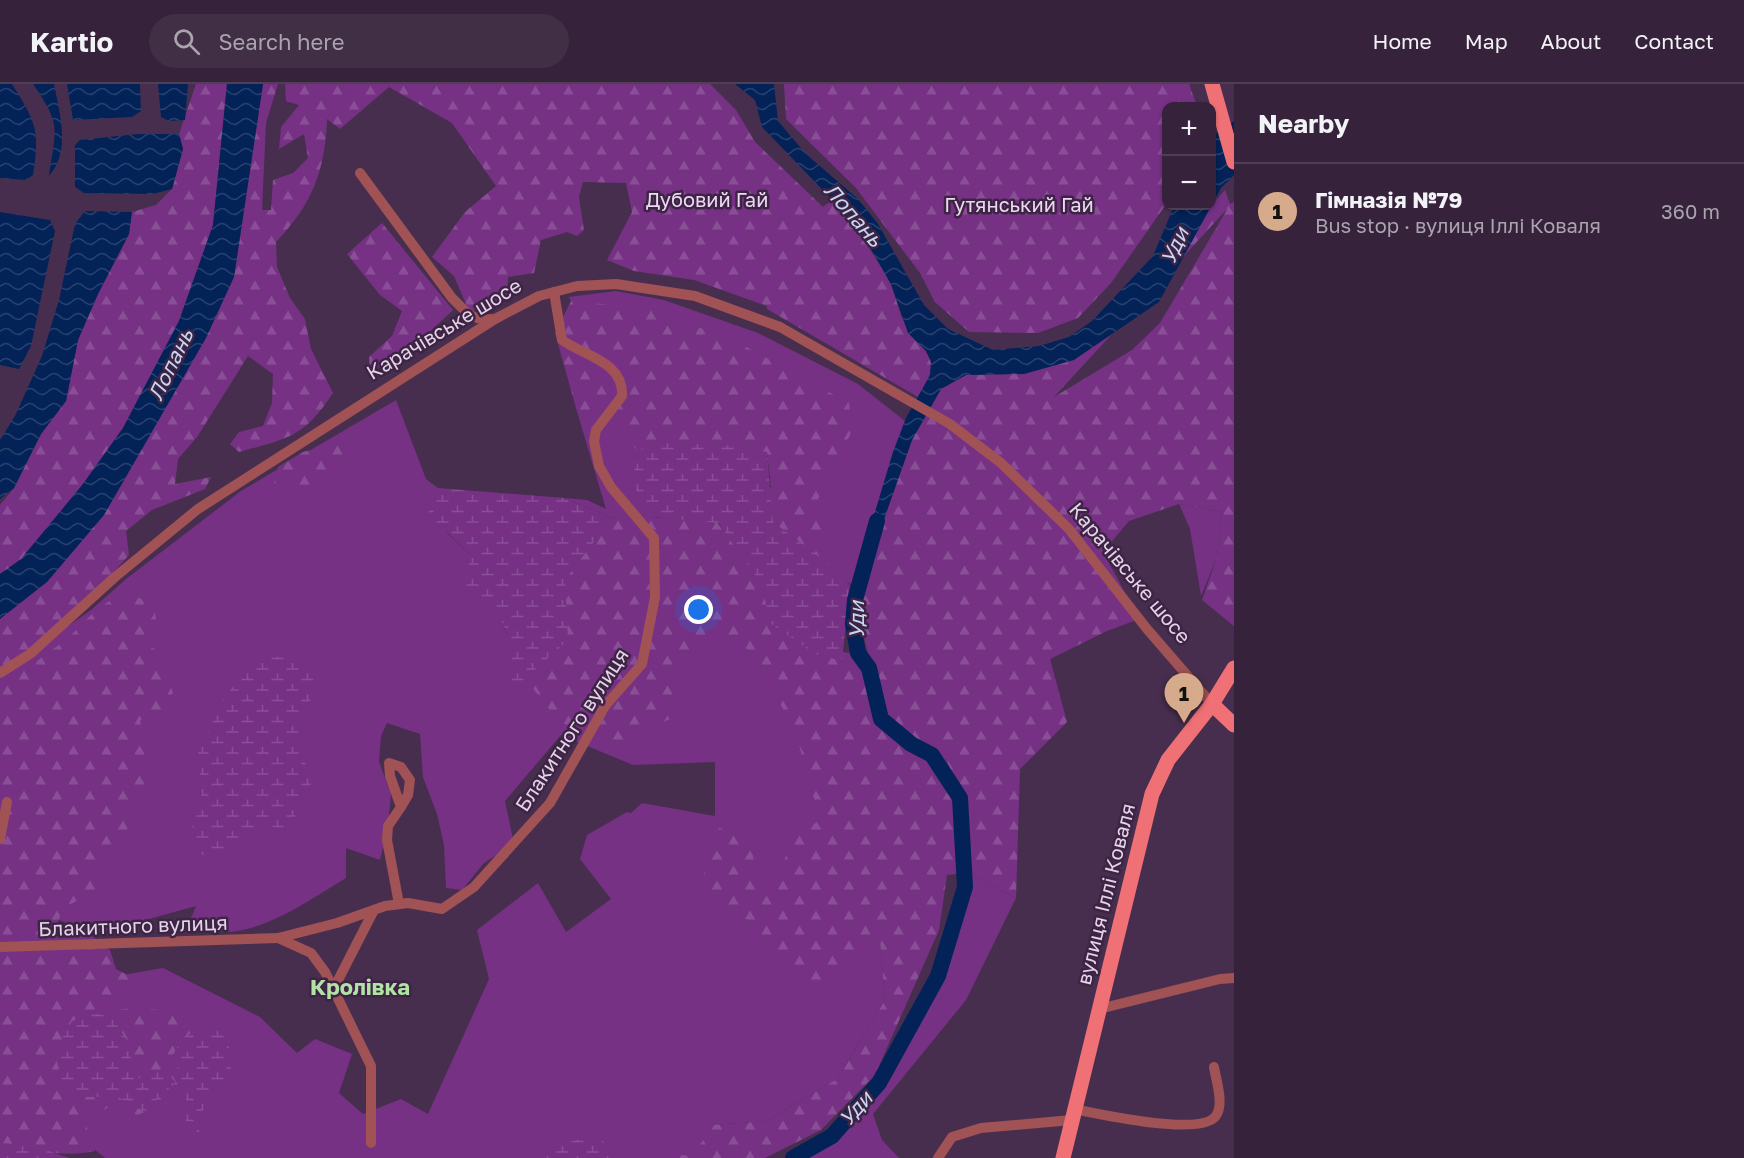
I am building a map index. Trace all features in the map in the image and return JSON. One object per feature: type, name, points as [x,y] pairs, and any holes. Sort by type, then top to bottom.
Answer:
[{"type":"main road","points":[[1212,84],[1234,162]]},
{"type":"main road","name":"вулиця Іллі Коваля","points":[[1063,1158],[1152,794],[1168,760],[1212,704],[1234,668]]},
{"type":"main road","name":"Карачівське шосе","points":[[1212,704],[1234,725]]},
{"type":"street","points":[[360,173],[469,316],[479,320],[495,319]]},
{"type":"street","name":"Карачівське шосе","points":[[0,673],[30,654],[115,578],[198,509],[495,319],[539,296],[577,286],[616,284],[695,296],[780,327],[950,424],[1001,464],[1069,528],[1147,629],[1212,704]]},
{"type":"street","name":"Блакитного вулиця","points":[[0,947],[278,938],[399,904],[425,905],[442,909],[474,887],[550,803],[605,706],[642,664],[655,597],[654,538],[611,487],[599,466],[594,441],[596,430],[622,396],[622,385],[614,369],[579,352],[562,340],[554,292]]},
{"type":"street","points":[[0,839],[6,802]]},
{"type":"street","points":[[399,904],[387,840],[388,826],[401,807]]},
{"type":"street","points":[[333,990],[374,910]]},
{"type":"street","points":[[278,938],[311,953],[325,972],[370,1066],[371,1143]]},
{"type":"street","points":[[1099,1009],[1211,981],[1234,978]]},
{"type":"street","points":[[938,1158],[952,1137],[981,1128],[1073,1114],[1185,1124],[1205,1123],[1215,1117],[1220,1106],[1214,1067]]},
{"type":"green space","points":[[196,84],[227,84],[213,225],[179,321],[123,428],[83,484],[21,560],[0,574],[0,505],[14,488],[41,434],[66,401],[78,340],[98,294],[129,234],[132,212],[156,205],[172,189],[183,149],[179,134]]},
{"type":"green space","name":"Дубовий Гай","points":[[263,84],[278,84],[266,123],[262,210],[271,210],[273,180],[293,173],[308,158],[304,134],[279,149],[281,127],[299,105],[286,101],[285,84],[710,84],[736,110],[755,142],[823,207],[832,200],[863,240],[890,283],[907,327],[930,358],[931,368],[927,381],[918,397],[767,309],[767,306],[694,280],[634,271],[607,260],[632,212],[626,183],[583,182],[579,197],[584,230],[577,236],[567,232],[541,240],[534,273],[508,277],[507,299],[488,308],[469,311],[454,276],[432,257],[465,212],[496,186],[452,123],[389,87],[340,129],[327,119],[323,155],[314,186],[299,214],[276,242],[277,267],[290,298],[305,319],[311,349],[333,393],[313,419],[294,434],[239,452],[230,444],[239,432],[263,426],[272,403],[273,374],[248,356],[197,437],[178,459],[175,484],[211,477],[205,489],[152,510],[126,531],[129,555],[100,587],[54,633],[37,647],[0,670],[0,617],[234,277]]},
{"type":"green space","name":"Гутянський Гай","points":[[784,84],[1189,84],[1196,102],[1162,102],[1162,210],[1111,283],[1078,318],[1038,333],[969,332],[935,302],[920,273],[856,188],[786,119]]},
{"type":"green space","points":[[1225,190],[1230,204],[1234,202],[1234,626],[1202,600],[1217,557],[1222,512],[1179,504],[1129,521],[1103,552],[1139,619],[1107,631],[1050,659],[1067,722],[1020,769],[1016,898],[969,873],[947,875],[939,930],[875,1075],[821,1130],[765,1158],[656,1158],[658,1150],[692,1157],[713,1125],[767,1121],[837,1079],[885,1000],[880,942],[818,986],[788,968],[749,920],[708,909],[702,851],[719,828],[753,833],[754,880],[780,878],[790,839],[820,820],[794,727],[743,643],[719,636],[680,669],[670,719],[618,743],[559,722],[528,682],[546,637],[565,526],[626,516],[715,520],[812,646],[869,657],[859,618],[863,578],[912,440],[941,389],[966,375],[1024,374],[1075,359],[1207,210],[1216,210],[1216,200]],"holes":[[[1228,208],[1160,323],[1132,350],[1054,397]],[[870,659],[888,715],[902,728],[878,720]],[[946,757],[969,835],[969,869]]]},
{"type":"green space","points":[[382,223],[453,310],[412,348],[370,372],[369,357],[392,336],[402,311],[380,295],[347,254]]},
{"type":"green space","points":[[616,291],[664,300],[758,333],[858,384],[905,421],[855,587],[814,561],[806,508],[819,451],[571,301],[569,297]]},
{"type":"green space","points":[[571,301],[653,309],[743,345],[849,403],[852,431],[816,503],[825,539],[816,568],[759,532],[771,486],[767,453],[661,447],[638,451],[623,435],[618,409],[591,424],[576,408],[555,333]]},
{"type":"green space","points":[[396,400],[426,479],[438,488],[447,533],[471,555],[512,645],[520,647],[738,635],[792,710],[880,942],[885,1000],[837,1079],[767,1121],[713,1125],[727,1158],[105,1158],[94,1149],[79,1129],[117,976],[163,968],[260,1017],[297,1053],[315,1039],[352,1054],[339,1093],[363,1114],[401,1099],[428,1114],[489,979],[477,930],[538,883],[566,932],[611,899],[580,859],[587,835],[627,812],[631,813],[642,803],[715,816],[715,762],[633,765],[561,735],[505,801],[514,844],[484,863],[462,890],[446,888],[444,845],[437,814],[423,777],[420,734],[387,723],[381,736],[379,762],[391,794],[388,826],[380,860],[346,848],[346,878],[270,921],[229,932],[209,930],[189,923],[196,906],[80,938],[71,925],[52,917],[0,823],[0,674],[91,610],[126,579],[241,491]]},
{"type":"green space","points":[[616,401],[638,451],[656,517],[612,518],[565,498],[587,500],[606,509],[576,408]]},
{"type":"green space","points":[[337,443],[346,451],[342,463],[327,478],[308,486],[297,487],[274,483],[278,467],[303,452]]},
{"type":"green space","points":[[655,443],[725,445],[767,452],[773,522],[816,554],[850,585],[842,661],[815,654],[770,623],[762,585],[718,523],[656,517],[636,490],[633,453]]},
{"type":"green space","points":[[438,488],[565,498],[612,518],[565,580],[568,640],[512,690],[511,654],[505,629],[491,608],[464,584],[471,555],[428,514]]},
{"type":"green space","points":[[1179,504],[1222,512],[1217,557],[1201,596],[1190,529]]},
{"type":"green space","points":[[123,592],[153,603],[157,624],[145,643],[159,652],[173,693],[159,717],[140,720],[149,759],[145,787],[115,857],[96,866],[96,892],[62,908],[58,923],[84,930],[110,950],[116,969],[139,981],[118,994],[115,1010],[142,1007],[184,1015],[194,1030],[173,1055],[186,1087],[170,1100],[138,1115],[107,1108],[85,1122],[95,1151],[72,1154],[48,1152],[0,1143],[0,688],[67,639],[96,610]]},
{"type":"green space","points":[[270,656],[303,659],[317,687],[301,720],[298,747],[314,781],[301,795],[291,832],[267,825],[216,862],[199,853],[188,835],[195,821],[202,793],[198,753],[224,698],[249,666]]},
{"type":"green space","points":[[969,873],[1016,898],[966,1000],[873,1114],[882,1140],[899,1158],[806,1158],[834,1143],[893,1074],[936,993]]},
{"type":"green space","points":[[92,1013],[111,1016],[127,1040],[136,1079],[162,1069],[176,1082],[144,1112],[118,1097],[81,1097],[64,1086],[56,1059],[62,1038],[72,1021]]},
{"type":"green space","points":[[201,1028],[215,1029],[228,1038],[231,1068],[201,1113],[198,1142],[184,1130],[186,1101],[173,1055],[182,1038]]},
{"type":"green space","points":[[597,1137],[614,1149],[613,1158],[536,1158],[556,1145]]},
{"type":"green space","points":[[0,1143],[32,1145],[69,1158],[0,1158]]},
{"type":"water","points":[[0,84],[12,84],[34,127],[36,147],[33,175],[26,180],[0,178]]},
{"type":"water","points":[[33,84],[54,84],[59,108],[62,144],[56,166],[49,176],[55,137],[53,119]]},
{"type":"water","points":[[67,84],[140,84],[141,111],[132,117],[73,120]]},
{"type":"water","points":[[158,84],[188,84],[185,120],[169,121],[161,117]]},
{"type":"water","name":"Лопань","points":[[227,84],[263,84],[234,277],[206,338],[104,515],[47,582],[0,619],[0,574],[21,559],[83,484],[123,428],[179,321],[213,225]]},
{"type":"water","name":"Лопань","points":[[735,84],[774,84],[778,121],[806,154],[858,199],[878,224],[924,305],[948,329],[993,350],[1039,346],[1069,337],[1092,321],[1153,256],[1172,210],[1209,210],[1159,302],[1074,360],[1024,374],[966,375],[941,389],[912,440],[877,539],[865,545],[893,452],[906,418],[930,375],[931,362],[926,351],[908,333],[891,284],[868,244],[845,213],[762,127],[755,100]]},
{"type":"water","points":[[1234,121],[1234,175],[1221,188],[1216,197],[1216,133]]},
{"type":"water","points":[[137,134],[179,134],[183,149],[172,189],[153,194],[84,193],[75,187],[75,145],[80,140]]},
{"type":"water","points":[[85,211],[132,212],[129,234],[98,294],[78,340],[66,401],[41,434],[14,488],[0,499],[0,440],[15,416],[42,356],[59,300],[75,224]]},
{"type":"water","points":[[0,212],[50,220],[55,231],[31,346],[19,369],[0,365]]},
{"type":"waterway","name":"Уди","points":[[793,1158],[832,1136],[879,1083],[938,976],[965,887],[960,798],[932,755],[911,744],[881,719],[869,668],[858,653],[853,624],[855,600],[877,521]]},
{"type":"place","name":"Гімназія №79","points":[[1184,723]]},
{"type":"district","name":"Кролівка","points":[[360,987]]}]
